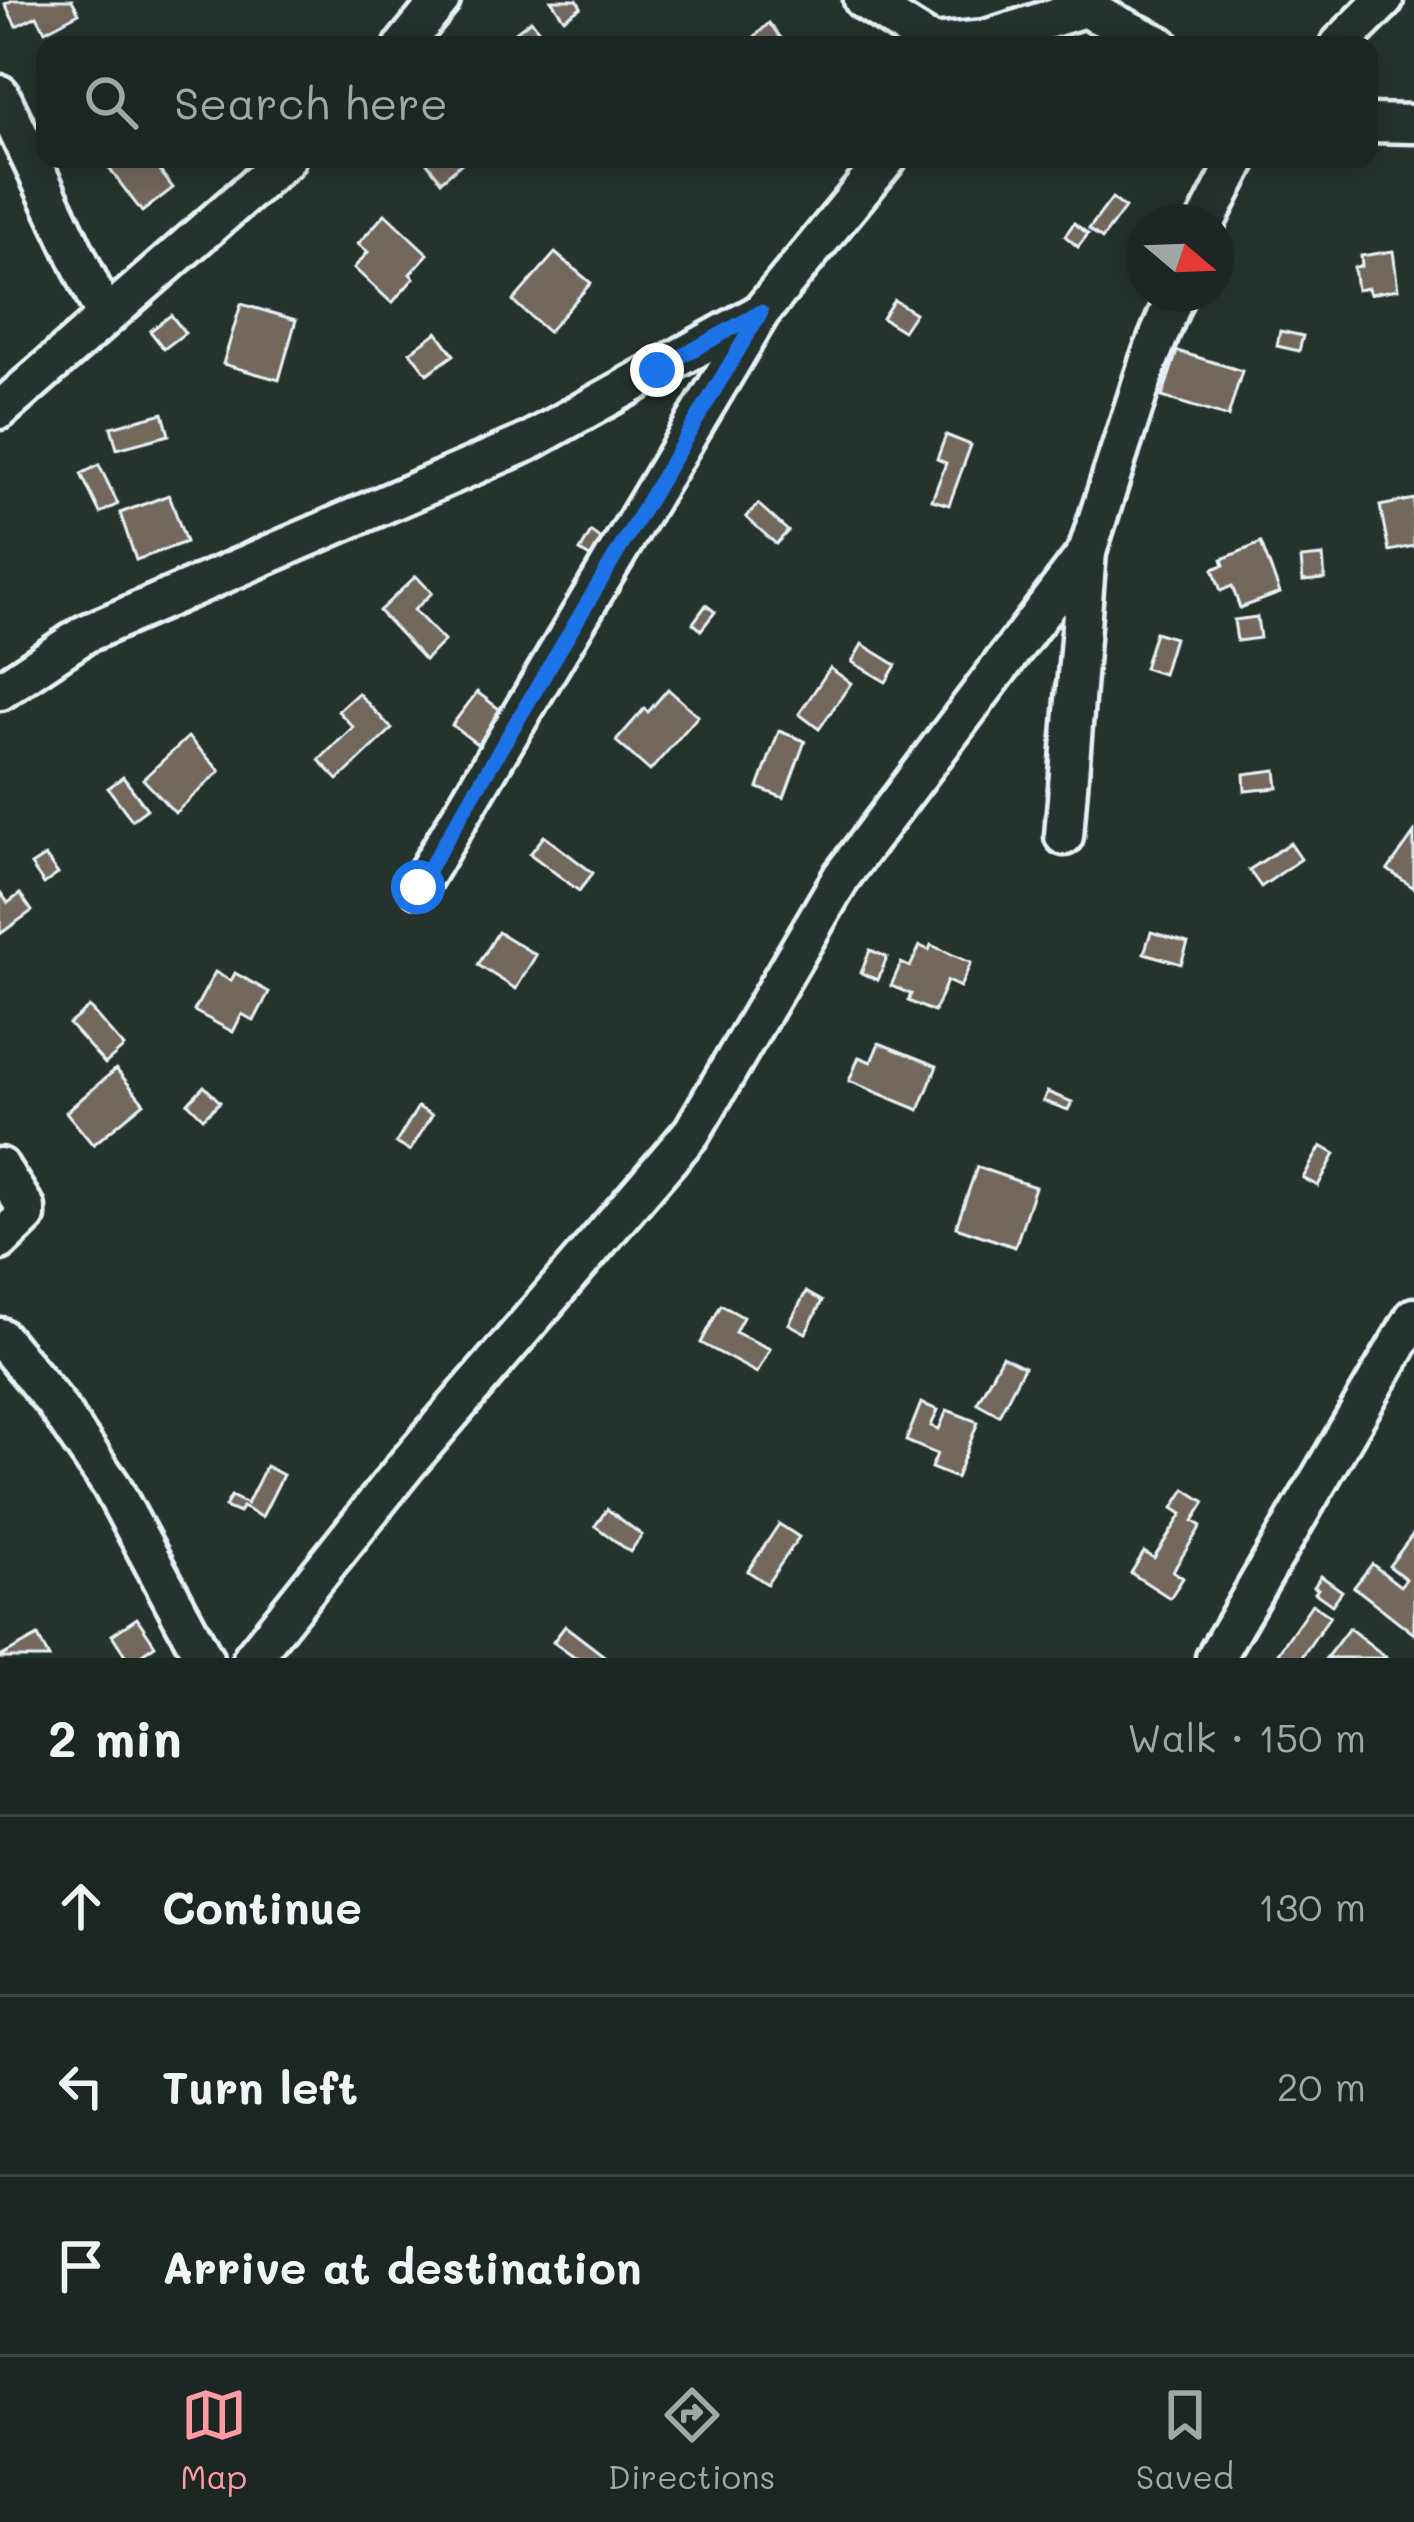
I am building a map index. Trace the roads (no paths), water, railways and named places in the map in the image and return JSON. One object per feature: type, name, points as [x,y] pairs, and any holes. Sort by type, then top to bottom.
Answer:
[{"type":"street","points":[[411,36],[441,0]]},
{"type":"street","points":[[863,0],[915,36]]},
{"type":"street","points":[[988,36],[1020,0]]},
{"type":"street","points":[[1348,36],[1384,0]]},
{"type":"street","points":[[1001,36],[1084,8],[1142,36]]},
{"type":"street","points":[[0,94],[105,316]]},
{"type":"street","points":[[1378,123],[1414,124]]},
{"type":"street","points":[[0,410],[276,168]]},
{"type":"street","points":[[418,887],[761,312],[880,168]]},
{"type":"street","points":[[1214,204],[1233,168]]},
{"type":"street","points":[[0,691],[85,634],[526,443],[761,312]]},
{"type":"street","points":[[1064,836],[1087,552],[1169,312]]},
{"type":"street","points":[[252,1658],[407,1464],[692,1132],[842,876],[1087,552]]},
{"type":"street","points":[[0,1167],[26,1208],[26,1216],[0,1241]]},
{"type":"street","points":[[1215,1658],[1414,1317]]},
{"type":"street","points":[[0,1336],[54,1402],[111,1485],[204,1658]]}]
